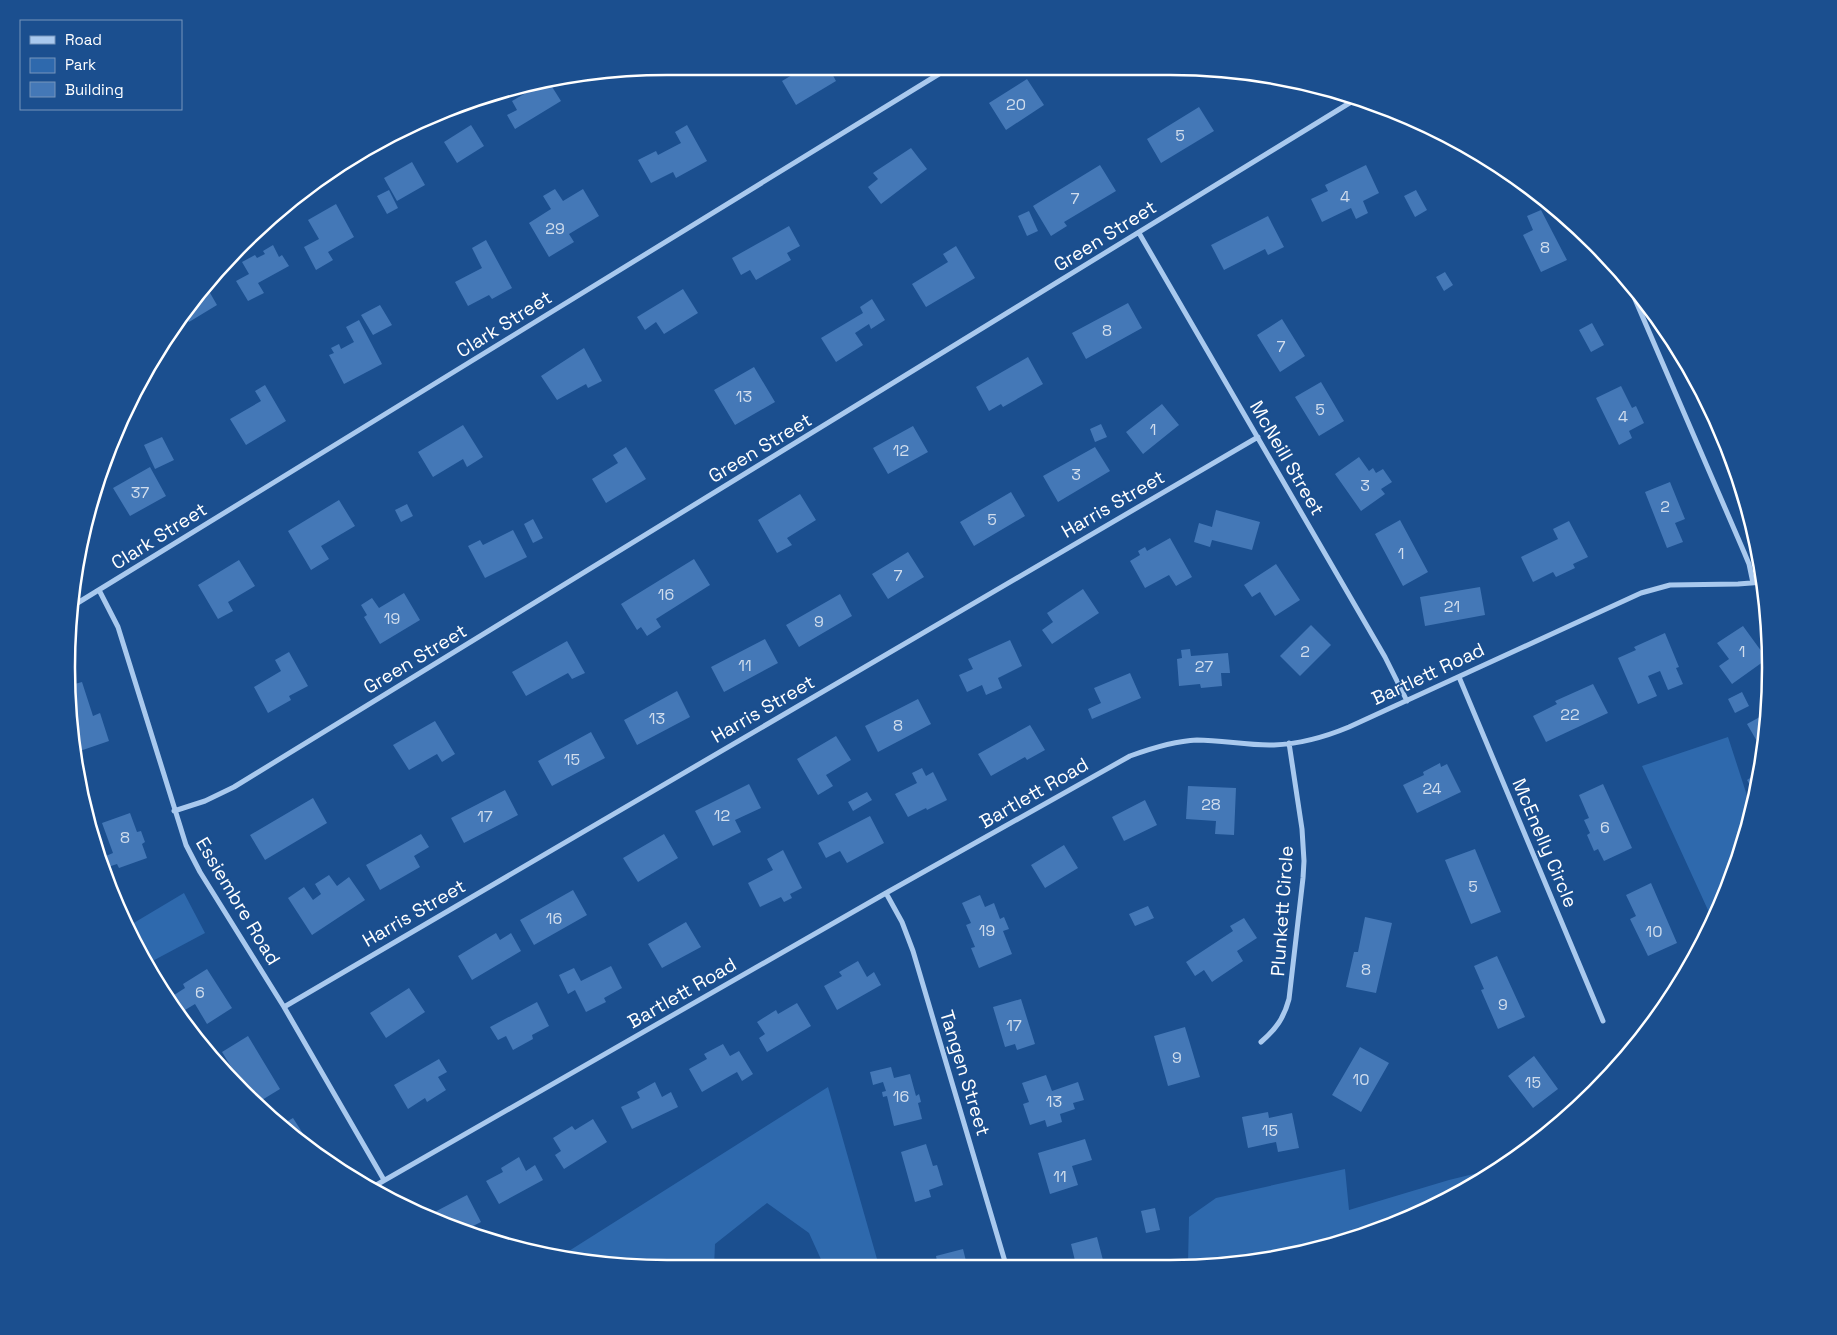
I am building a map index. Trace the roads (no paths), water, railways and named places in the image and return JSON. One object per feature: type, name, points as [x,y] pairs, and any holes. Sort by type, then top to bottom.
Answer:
[{"type":"street","name":"Clark Street","points":[[79,602],[937,75]]},
{"type":"street","name":"Green Street","points":[[174,811],[205,801],[234,787],[1350,103]]},
{"type":"street","name":"McNeill Street","points":[[1139,233],[1385,657],[1407,700]]},
{"type":"street","points":[[1637,303],[1749,564],[1753,584]]},
{"type":"street","name":"Harris Street","points":[[284,1007],[1258,437]]},
{"type":"street","name":"Bartlett Road","points":[[377,1184],[886,893],[1113,765],[1147,750],[1164,744],[1198,740],[1261,744],[1304,742],[1334,733],[1628,598],[1655,588],[1685,584],[1756,583]]},
{"type":"street","name":"Essiembre Road","points":[[99,590],[118,627],[186,845],[196,865],[284,1007],[384,1180]]},
{"type":"street","name":"McEnelly Circle","points":[[1459,677],[1603,1021]]},
{"type":"street","name":"Plunkett Circle","points":[[1261,1042],[1280,1023],[1290,999],[1303,878],[1302,829],[1289,743]]},
{"type":"street","name":"Tangen Street","points":[[886,893],[902,922],[913,951],[1005,1260]]}]
